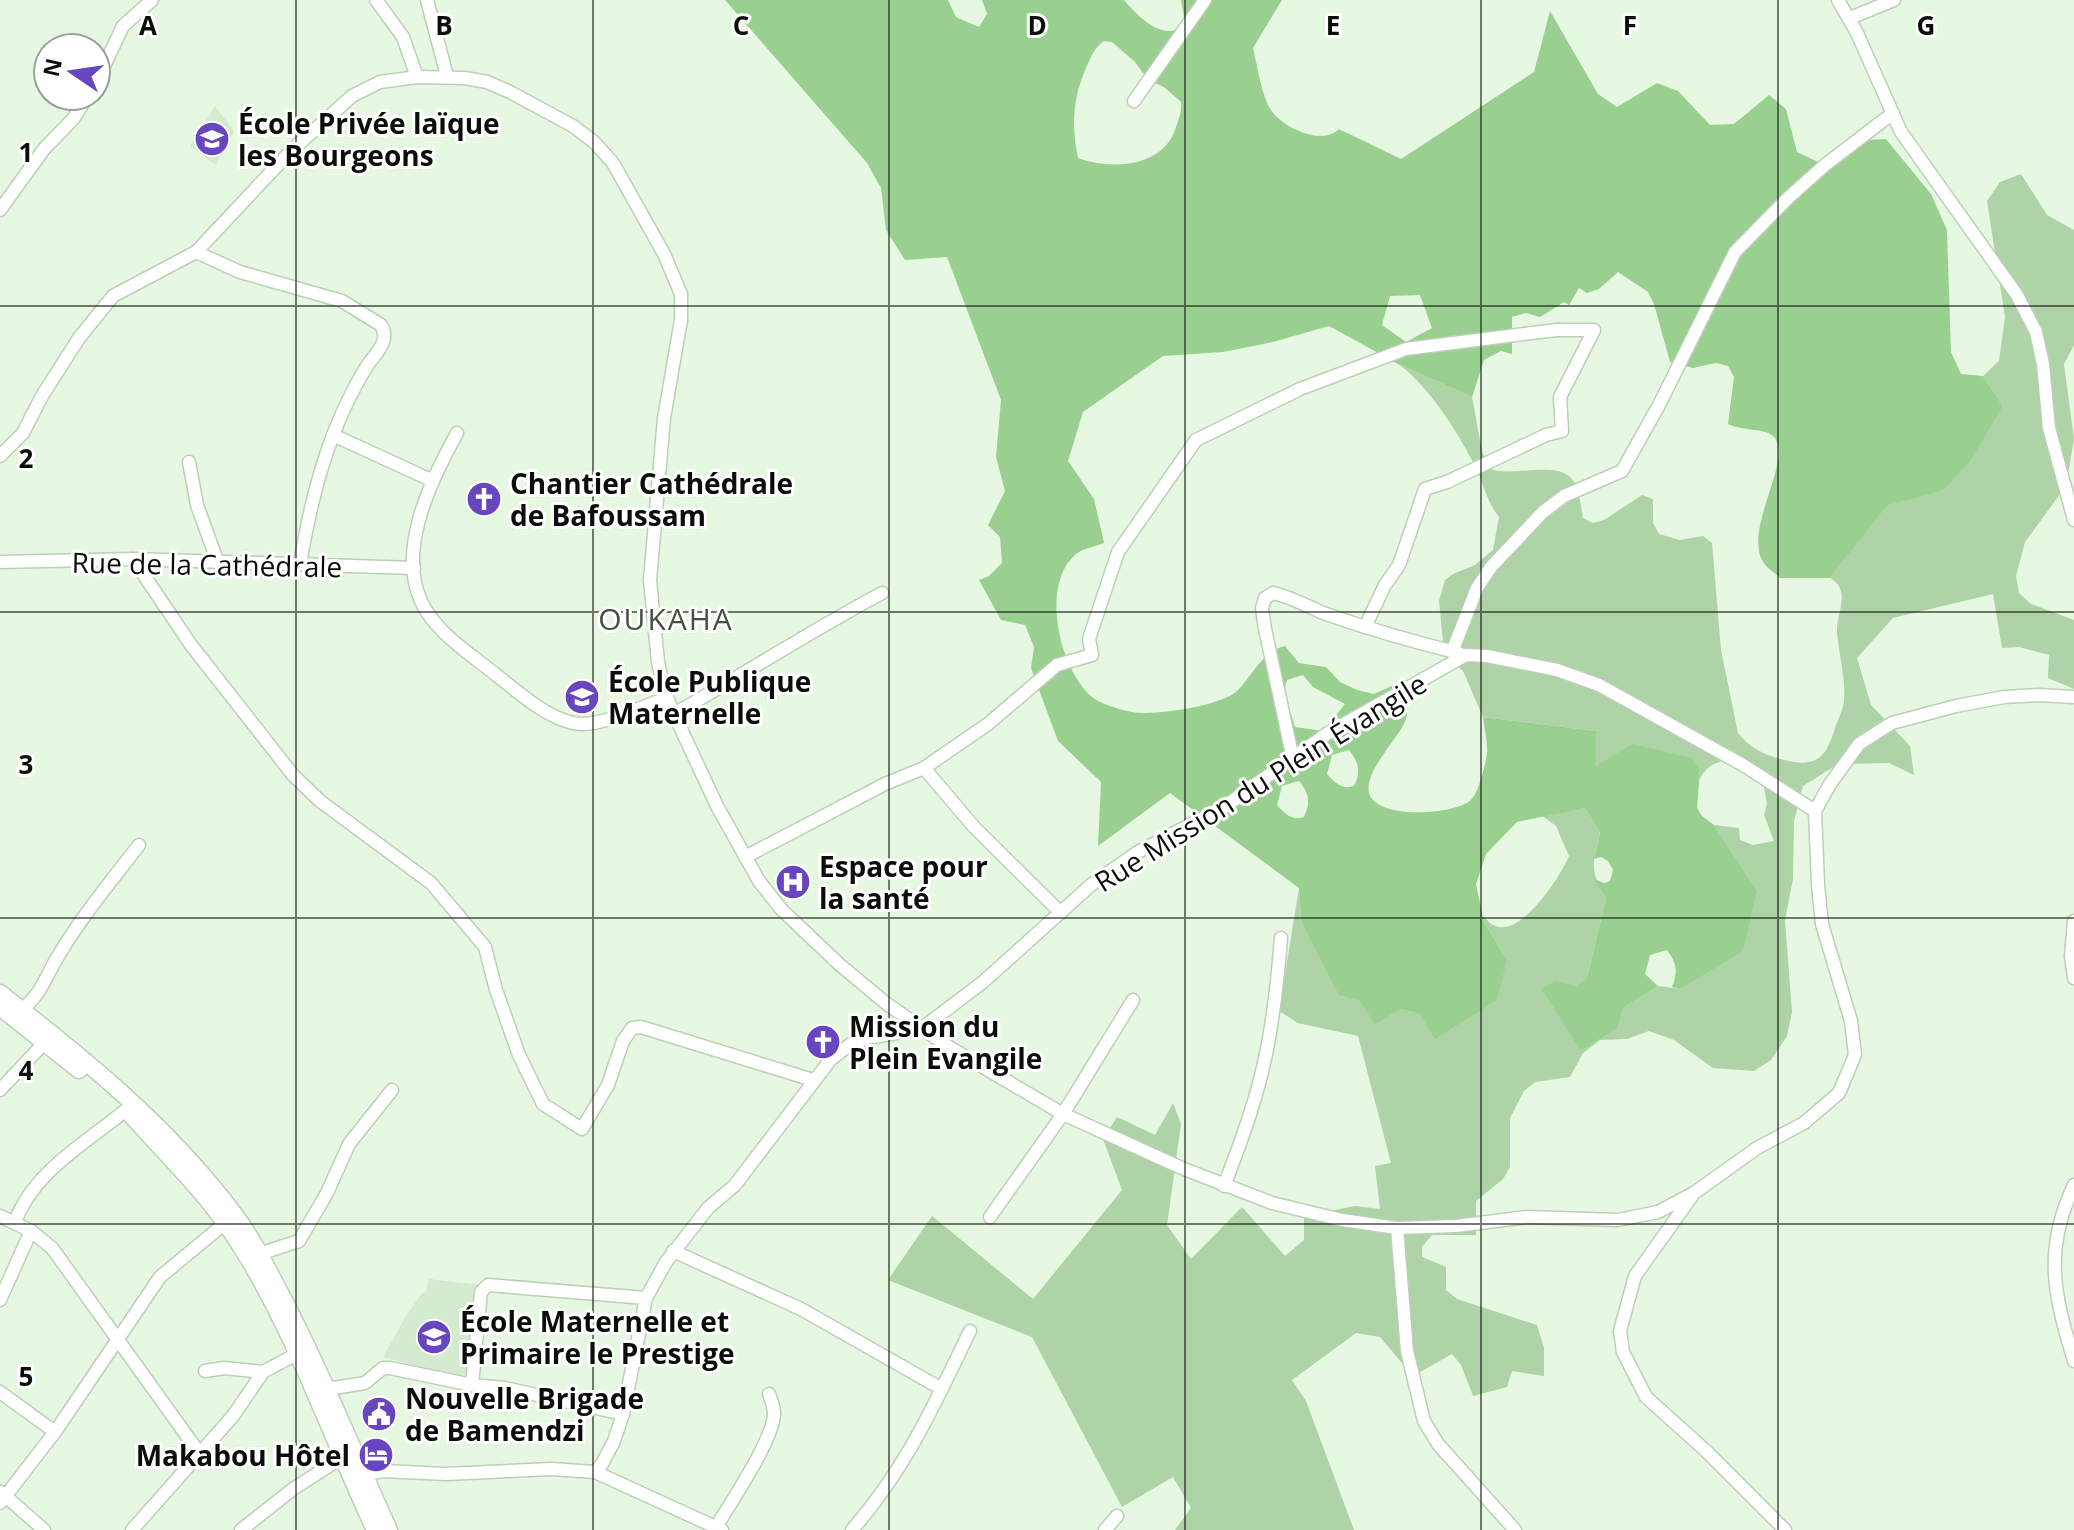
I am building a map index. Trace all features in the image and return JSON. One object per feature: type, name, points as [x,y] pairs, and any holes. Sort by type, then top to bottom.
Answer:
[{"type":"main road","points":[[0,993],[52,1032],[130,1107]]},
{"type":"main road","points":[[0,1007],[130,1107],[179,1149],[259,1254],[357,1476],[375,1530]]},
{"type":"main road","points":[[230,1219],[249,1262],[327,1389],[347,1454]]},
{"type":"main road","points":[[357,1476],[389,1530]]},
{"type":"street","points":[[112,49],[123,26],[152,0]]},
{"type":"street","points":[[376,0],[403,37],[417,77]]},
{"type":"street","points":[[427,0],[447,76]]},
{"type":"street","points":[[1134,101],[1205,0]]},
{"type":"street","points":[[1838,0],[1850,18],[1901,132],[2017,295],[2036,332],[2043,364],[2049,428],[2071,494],[2074,520]]},
{"type":"street","points":[[1850,18],[1868,6],[1894,0]]},
{"type":"street","points":[[0,456],[23,433],[42,396],[79,338],[113,296],[196,252],[291,151],[352,96],[380,82],[417,77],[447,76],[487,82],[583,132],[613,163],[674,273],[681,294],[681,320],[664,418],[650,580],[658,662],[674,714],[717,806],[759,881],[781,909],[840,965],[921,1029],[1063,1114],[1224,1186],[1272,1203],[1328,1217],[1397,1228],[1456,1226],[1527,1217],[1618,1220],[1658,1212],[1694,1193],[1757,1148],[1804,1123],[1839,1093],[1855,1055],[1851,1021],[1822,924],[1818,885],[1815,811],[1830,784],[1859,744],[1892,723],[2004,697],[2074,697]]},
{"type":"street","points":[[0,210],[44,149],[78,112]]},
{"type":"street","points":[[1459,653],[1477,588],[1491,567],[1543,512],[1564,496],[1622,471],[1659,405],[1735,252],[1777,208],[1825,165],[1893,113]]},
{"type":"street","points":[[196,252],[240,272],[342,301],[381,325],[385,340],[354,387],[333,435],[309,510],[300,564]]},
{"type":"street","points":[[745,857],[885,784],[924,768],[988,724],[1057,665],[1092,655],[1089,639],[1118,552],[1196,440],[1300,389],[1406,349],[1556,330],[1594,330],[1560,397],[1562,431],[1546,435],[1447,482],[1425,489],[1399,565],[1385,585],[1365,627]]},
{"type":"street","points":[[457,433],[431,480],[417,527],[416,587],[427,613],[458,645],[524,696],[574,724],[592,723],[667,698]]},
{"type":"street","points":[[333,435],[431,480]]},
{"type":"street","points":[[189,462],[197,505],[218,563]]},
{"type":"street","points":[[133,559],[191,645],[293,775],[320,801],[431,883],[485,947],[496,990],[519,1055],[543,1104],[582,1129],[608,1085],[623,1041],[632,1028],[641,1027],[813,1080]]},
{"type":"street","name":"Rue de la Cathédrale","points":[[0,562],[133,559],[414,568]]},
{"type":"street","points":[[674,714],[766,661],[811,630],[882,593]]},
{"type":"street","points":[[1293,759],[1262,608],[1265,598],[1273,593],[1365,627],[1459,653],[1557,670],[1599,685],[1743,765],[1815,811]]},
{"type":"street","name":"Rue Mission du Plein Évangile","points":[[595,1472],[614,1441],[623,1414],[646,1298],[673,1251],[708,1208],[735,1185],[831,1059],[851,1044],[898,1031],[921,1029],[983,982],[1091,885],[1138,852],[1224,807],[1328,733],[1459,653]]},
{"type":"street","points":[[924,768],[974,827],[1061,913]]},
{"type":"street","points":[[22,1010],[38,996],[59,954],[94,902],[139,845]]},
{"type":"street","points":[[2074,921],[2071,956],[2074,978]]},
{"type":"street","points":[[1224,1186],[1244,1134],[1267,1052],[1281,938]]},
{"type":"street","points":[[990,1217],[1063,1114],[1133,1000]]},
{"type":"street","points":[[0,1090],[45,1042]]},
{"type":"street","points":[[259,1254],[299,1241],[327,1193],[349,1144],[392,1090]]},
{"type":"street","points":[[15,1222],[39,1183],[75,1149],[130,1107]]},
{"type":"street","points":[[2074,1185],[2061,1214],[2055,1248],[2055,1283],[2061,1318],[2074,1361]]},
{"type":"street","points":[[1694,1193],[1635,1276],[1620,1331],[1623,1352],[1646,1397],[1705,1450],[1785,1530]]},
{"type":"street","points":[[0,1216],[31,1231],[52,1248],[200,1454]]},
{"type":"street","points":[[44,1530],[2,1497],[55,1432],[160,1277],[230,1219]]},
{"type":"street","points":[[1397,1228],[1407,1351],[1424,1421],[1438,1444],[1515,1530]]},
{"type":"street","points":[[0,1300],[31,1231]]},
{"type":"street","points":[[673,1251],[801,1309],[942,1389]]},
{"type":"street","points":[[472,1385],[481,1292],[488,1285],[646,1298]]},
{"type":"street","points":[[852,1530],[898,1473],[970,1331]]},
{"type":"street","points":[[132,1530],[233,1416],[263,1372],[302,1351]]},
{"type":"street","points":[[205,1371],[224,1368],[263,1372]]},
{"type":"street","points":[[327,1389],[365,1383],[383,1368],[390,1368],[472,1385],[505,1388],[623,1414]]},
{"type":"street","points":[[0,1392],[55,1432]]},
{"type":"street","points":[[357,1476],[383,1471],[446,1474],[512,1470],[595,1472],[719,1528],[772,1422],[774,1410],[769,1394]]},
{"type":"street","points":[[241,1530],[293,1489],[347,1454]]},
{"type":"street","points":[[1105,1530],[1117,1516]]},
{"type":"shaded area","name":"École Privée laïque les Bourgeons","points":[[215,106],[234,131],[216,165],[190,146]]},
{"type":"shaded area","name":"École Maternelle et Primaire le Prestige","points":[[429,1279],[481,1285],[470,1376],[457,1378],[383,1357],[406,1316],[422,1293],[426,1292]]},
{"type":"green space","points":[[725,0],[948,0],[956,17],[979,27],[987,14],[982,0],[1124,0],[1149,24],[1172,31],[1180,29],[1184,17],[1181,0],[1282,0],[1253,48],[1262,89],[1271,110],[1284,123],[1303,133],[1323,136],[1339,129],[1401,159],[1534,72],[1550,11],[1598,94],[1617,107],[1657,83],[1678,91],[1710,125],[1734,124],[1769,95],[1786,109],[1797,152],[1818,162],[1864,140],[1886,139],[1931,194],[1947,230],[1951,352],[1961,374],[1983,376],[2003,406],[1970,461],[1942,491],[1887,505],[1830,578],[1780,578],[1763,563],[1758,546],[1759,530],[1778,462],[1779,448],[1775,438],[1766,432],[1728,424],[1734,377],[1728,366],[1716,363],[1693,368],[1670,362],[1648,292],[1618,272],[1599,289],[1587,293],[1579,288],[1569,305],[1564,302],[1540,317],[1526,313],[1512,317],[1512,354],[1501,351],[1484,360],[1472,397],[1400,365],[1329,326],[1223,352],[1163,356],[1083,412],[1068,461],[1094,499],[1104,543],[1079,552],[1065,568],[1058,586],[1056,606],[1063,648],[1071,668],[1092,697],[1117,708],[1142,713],[1204,705],[1230,696],[1264,658],[1285,646],[1299,663],[1326,667],[1340,682],[1357,690],[1374,694],[1394,685],[1407,686],[1405,722],[1376,766],[1369,785],[1369,793],[1375,802],[1400,811],[1449,809],[1471,800],[1479,785],[1487,754],[1483,717],[1596,731],[1595,767],[1632,744],[1692,758],[1700,771],[1697,808],[1714,825],[1757,890],[1743,951],[1680,989],[1672,987],[1676,968],[1667,950],[1650,955],[1645,974],[1658,986],[1623,1008],[1618,1028],[1581,1051],[1542,989],[1555,981],[1575,986],[1587,978],[1606,898],[1594,879],[1604,883],[1610,881],[1613,870],[1608,861],[1601,857],[1594,859],[1600,833],[1585,808],[1517,822],[1486,854],[1476,884],[1484,922],[1507,960],[1497,1000],[1435,1039],[1420,1014],[1400,1009],[1375,1024],[1359,1000],[1339,995],[1301,921],[1299,888],[1170,793],[1098,846],[1101,782],[1058,741],[1031,668],[1034,647],[1025,625],[1001,620],[979,580],[989,576],[1002,563],[1000,537],[988,525],[1005,491],[996,457],[1001,400],[947,257],[905,260],[886,230],[881,188],[867,163]],"holes":[[[1104,41],[1112,42],[1135,62],[1148,80],[1164,87],[1181,102],[1179,118],[1170,141],[1148,158],[1120,164],[1078,158],[1074,134],[1078,90],[1093,53]],[[1420,295],[1432,328],[1406,342],[1382,325],[1390,296]],[[1303,675],[1313,687],[1345,704],[1323,731],[1295,727],[1286,698],[1287,680]],[[1349,750],[1358,767],[1354,786],[1339,785],[1327,774],[1332,755]],[[1299,781],[1308,798],[1304,817],[1289,816],[1277,805],[1282,786]]]},
{"type":"green space","points":[[2021,174],[2047,215],[2074,230],[2074,345],[2064,364],[2074,439],[2066,486],[2025,542],[2016,576],[2019,593],[2031,604],[2074,620],[2074,689],[2048,678],[2049,655],[2019,647],[2002,648],[1993,594],[1893,618],[1857,658],[1871,705],[1910,746],[1914,775],[1889,763],[1838,764],[1803,786],[1794,821],[1793,879],[1785,920],[1792,1012],[1787,1036],[1771,1060],[1754,1071],[1713,1068],[1674,1040],[1649,1031],[1627,1039],[1600,1040],[1583,1053],[1570,1077],[1535,1082],[1524,1091],[1510,1118],[1510,1167],[1503,1179],[1476,1201],[1476,1235],[1432,1235],[1422,1247],[1422,1257],[1446,1267],[1446,1290],[1457,1299],[1537,1325],[1544,1348],[1544,1376],[1512,1371],[1507,1387],[1473,1396],[1461,1365],[1452,1354],[1413,1376],[1380,1337],[1356,1333],[1292,1380],[1306,1401],[1354,1530],[1175,1530],[1191,1508],[1173,1477],[1122,1507],[1032,1337],[888,1280],[932,1216],[1033,1299],[1122,1190],[1103,1139],[1117,1117],[1155,1135],[1173,1103],[1181,1124],[1167,1225],[1191,1259],[1242,1207],[1285,1256],[1304,1240],[1304,1216],[1355,1206],[1380,1209],[1375,1166],[1391,1163],[1358,1036],[1298,1023],[1279,1011],[1299,888],[1301,922],[1400,1009],[1420,1014],[1507,960],[1483,916],[1499,927],[1520,921],[1530,912],[1550,889],[1569,856],[1556,826],[1541,815],[1585,808],[1600,833],[1594,866],[1606,898],[1587,978],[1575,986],[1581,1051],[1618,1028],[1623,1008],[1658,986],[1681,989],[1757,890],[1714,825],[1739,828],[1740,840],[1753,845],[1774,841],[1764,815],[1767,804],[1763,783],[1733,759],[1713,765],[1699,780],[1700,771],[1594,767],[1596,731],[1483,717],[1463,671],[1443,641],[1439,601],[1445,580],[1475,565],[1493,550],[1499,517],[1451,425],[1423,387],[1400,365],[1472,397],[1482,451],[1489,468],[1511,472],[1561,472],[1570,477],[1576,486],[1583,518],[1593,523],[1604,520],[1642,495],[1653,499],[1653,523],[1659,534],[1680,540],[1703,536],[1712,543],[1721,650],[1738,733],[1753,747],[1771,756],[1797,762],[1814,761],[1829,744],[1844,701],[1837,633],[1842,595],[1837,583],[1830,578],[1887,504],[1942,491],[2003,406],[1983,376],[1999,361],[2005,317],[1987,201],[2000,182]]},
{"type":"place","name":"École Privée laïque les Bourgeons","points":[[212,139]]},
{"type":"place","name":"Chantier Cathédrale de Bafoussam","points":[[484,499]]},
{"type":"place","name":"École Publique Maternelle","points":[[582,697]]},
{"type":"place","name":"Espace pour la santé","points":[[793,882]]},
{"type":"place","name":"Mission du Plein Evangile","points":[[823,1042]]},
{"type":"place","name":"École Maternelle et Primaire le Prestige","points":[[434,1337]]},
{"type":"place","name":"Nouvelle Brigade de Bamendzi","points":[[379,1414]]},
{"type":"place","name":"Makabou Hôtel","points":[[376,1455]]},
{"type":"district","name":"OUKAHA","points":[[666,618]]}]
